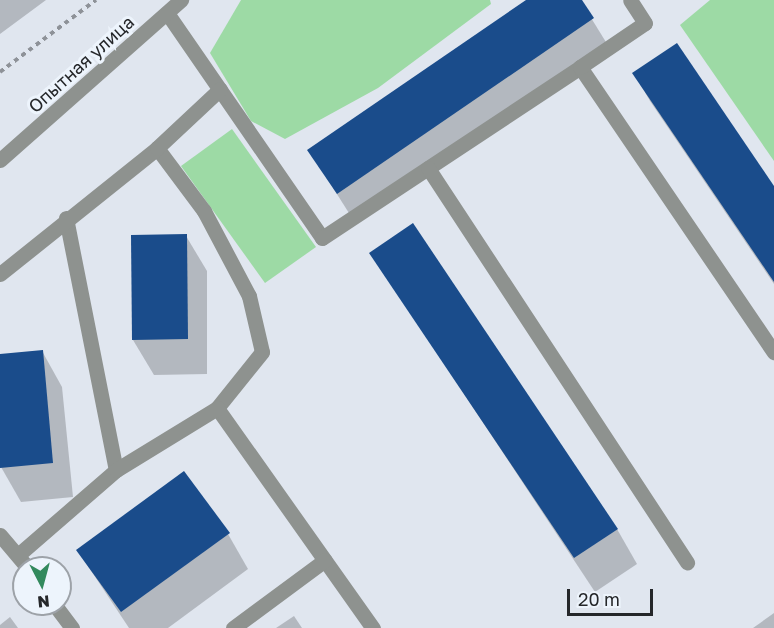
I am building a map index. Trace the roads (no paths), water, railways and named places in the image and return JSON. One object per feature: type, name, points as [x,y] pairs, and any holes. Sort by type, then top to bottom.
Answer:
[{"type":"street","name":"Опытная улица","points":[[4,159],[181,0]]},
{"type":"street","points":[[167,13],[322,238],[645,23],[630,0]]},
{"type":"street","points":[[580,67],[774,352]]},
{"type":"street","points":[[0,274],[66,218],[158,148],[220,89]]},
{"type":"street","points":[[0,535],[18,555],[116,470],[217,408],[262,352],[249,296],[204,211],[158,148]]},
{"type":"street","points":[[428,168],[687,562]]},
{"type":"street","points":[[66,218],[116,470]]},
{"type":"street","points":[[217,408],[373,628]]},
{"type":"street","points":[[233,628],[325,560]]}]
